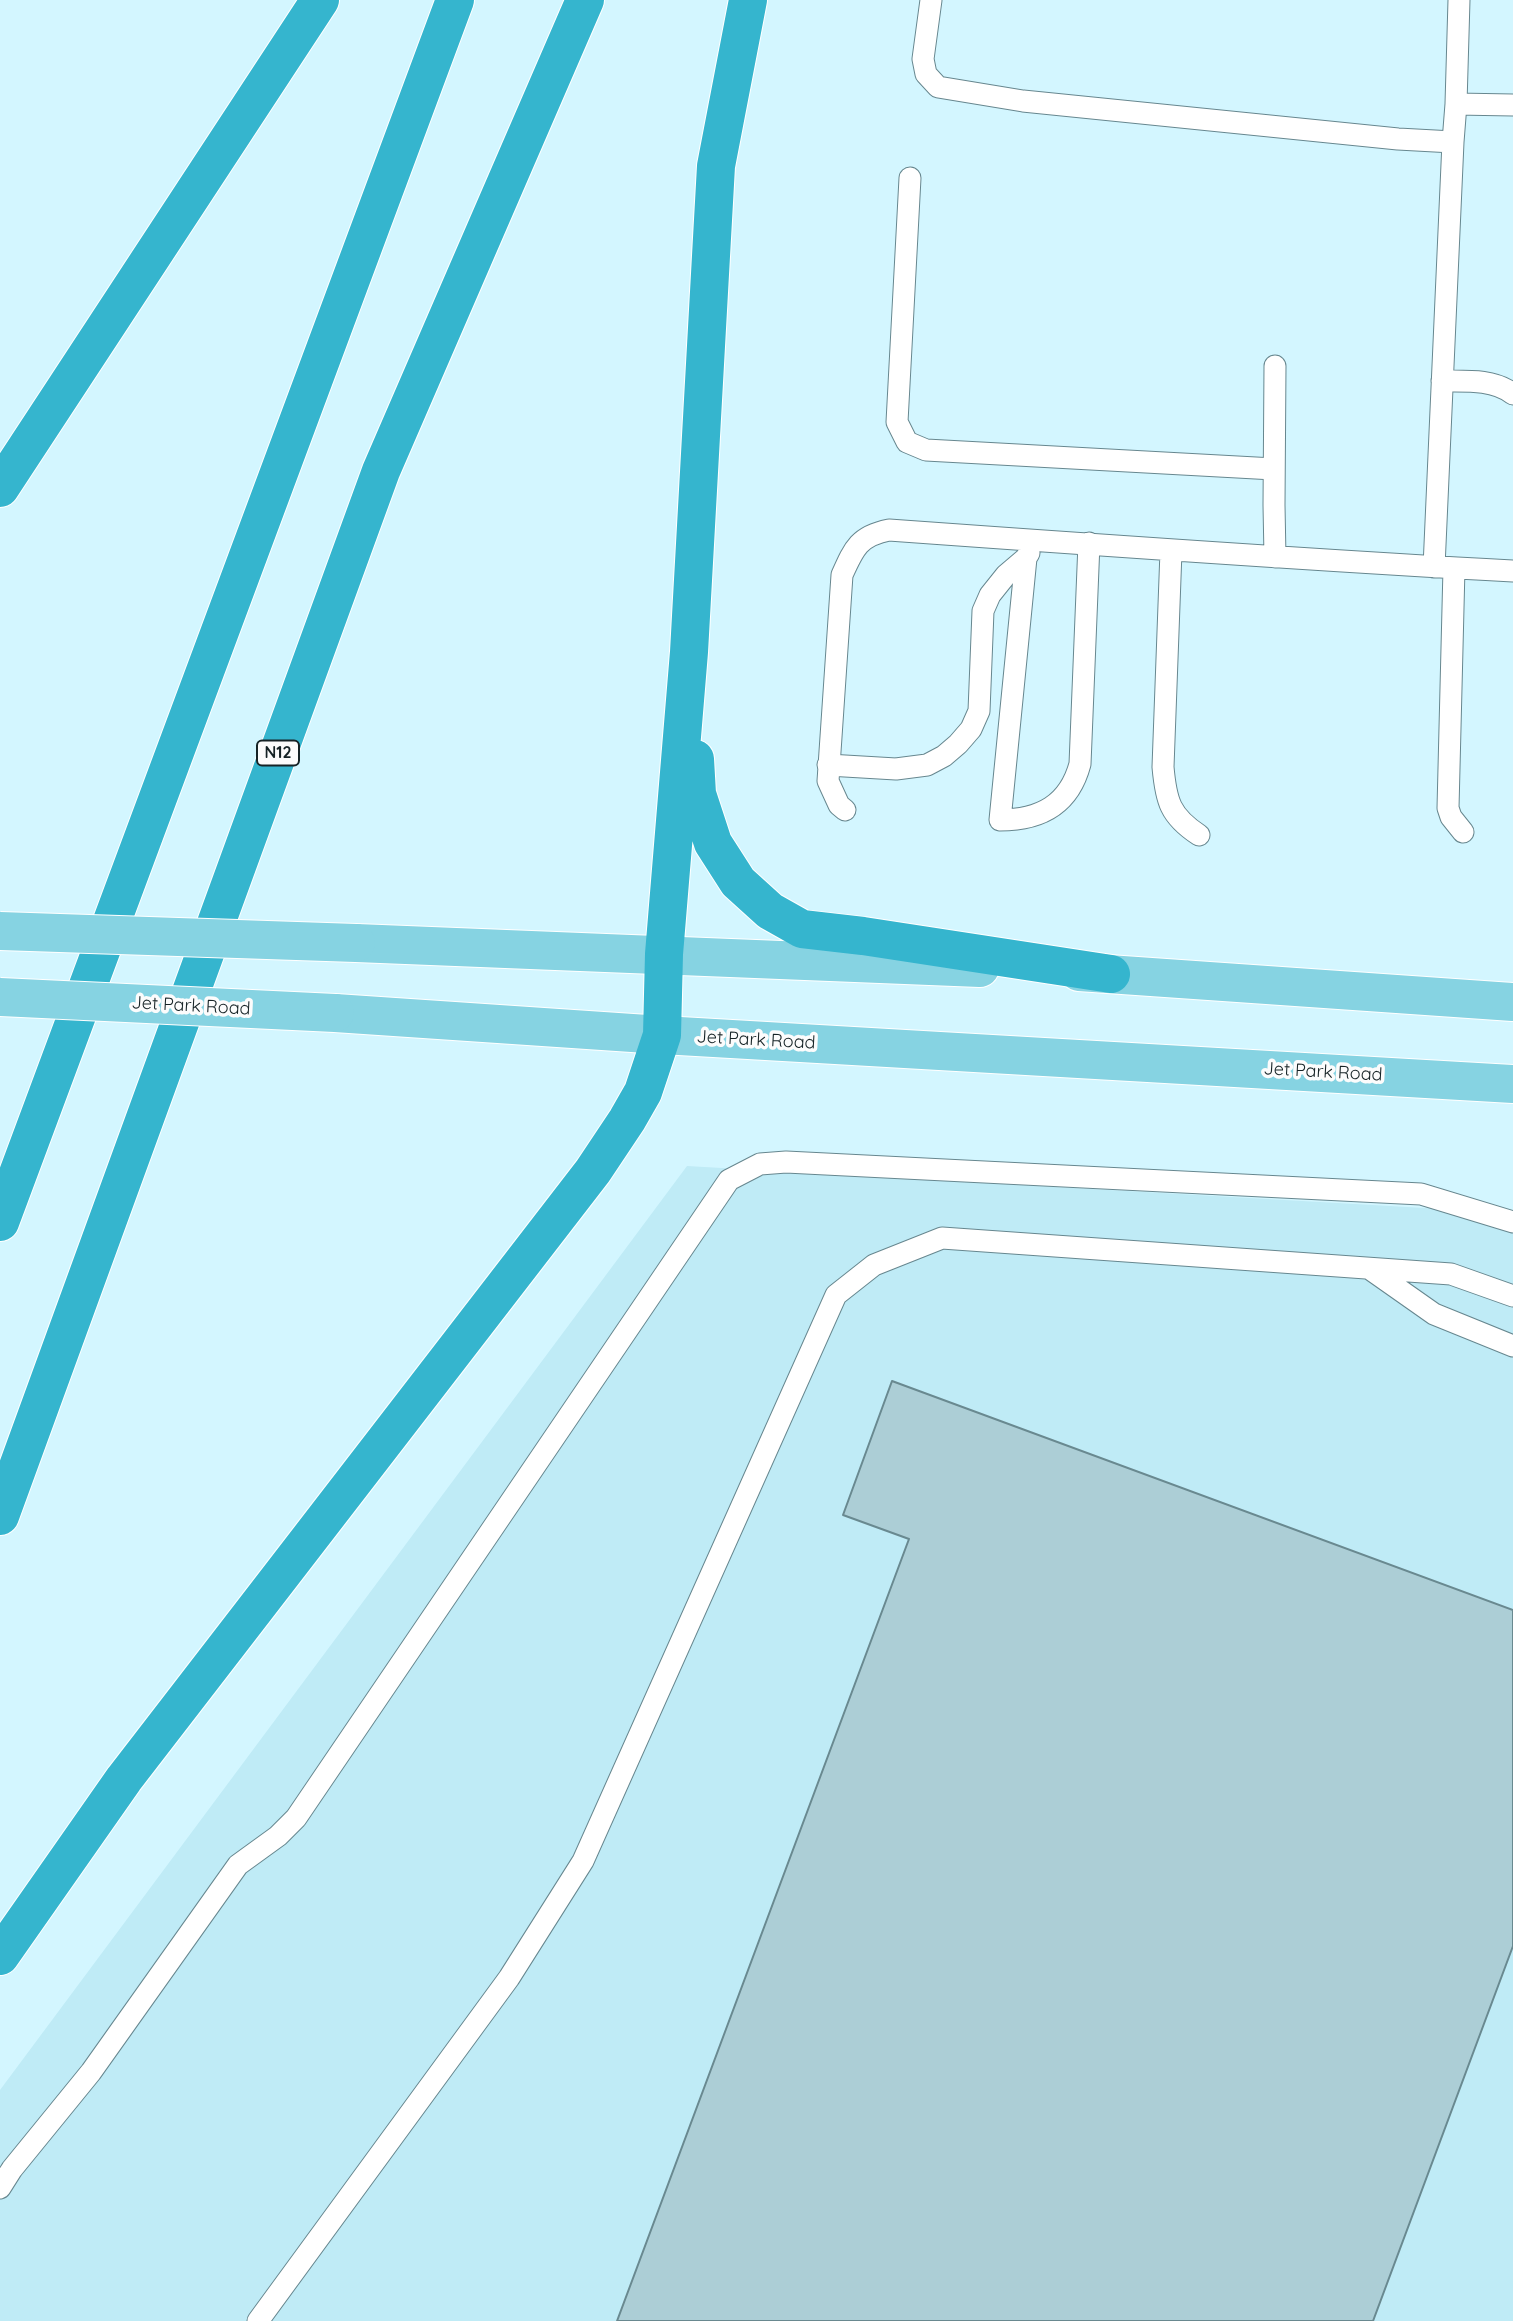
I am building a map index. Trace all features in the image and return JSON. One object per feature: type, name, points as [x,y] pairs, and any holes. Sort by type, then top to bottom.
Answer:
[{"type":"highway","points":[[0,488],[320,0]]},
{"type":"highway","points":[[0,1222],[455,0]]},
{"type":"highway","name":"N12","points":[[0,1516],[381,471],[585,0]]},
{"type":"highway","points":[[0,1956],[124,1779],[593,1171],[643,1092],[662,1035],[664,954],[688,652],[716,166],[748,0]]},
{"type":"highway","points":[[688,652],[697,794],[713,843],[738,882],[770,911],[802,929],[1111,974]]},
{"type":"main road","points":[[0,931],[664,954],[1111,974],[1513,1002]]},
{"type":"main road","name":"Jet Park Road","points":[[0,997],[335,1013],[662,1035],[1513,1084]]},
{"type":"lane","points":[[930,0],[923,59],[926,74],[939,86],[1023,101],[1398,139],[1453,142]]},
{"type":"lane","points":[[1459,0],[1442,381],[1448,808],[1451,817],[1463,832]]},
{"type":"lane","points":[[1456,104],[1513,105]]},
{"type":"lane","points":[[910,178],[897,422],[907,442],[926,450],[1274,469]]},
{"type":"lane","points":[[1275,366],[1275,557]]},
{"type":"lane","points":[[1442,381],[1503,386],[1513,394]]},
{"type":"lane","points":[[845,810],[839,805],[828,781],[842,575],[855,547],[876,533],[889,530],[1030,550],[1089,543],[1171,551],[1513,571]]},
{"type":"lane","points":[[1030,550],[1000,820],[1038,816],[1069,791],[1075,781],[1080,764],[1089,543]]},
{"type":"lane","points":[[828,765],[896,769],[927,765],[958,744],[971,729],[979,711],[983,611],[990,595],[1030,550]]},
{"type":"lane","points":[[1171,551],[1163,767],[1165,789],[1171,810],[1184,825],[1199,835]]},
{"type":"lane","points":[[0,2188],[12,2169],[92,2072],[238,1865],[278,1836],[296,1818],[729,1180],[760,1164],[786,1162],[1421,1194],[1513,1222]]},
{"type":"lane","points":[[258,2321],[509,1978],[583,1861],[836,1295],[874,1265],[942,1238],[1451,1274],[1513,1296]]},
{"type":"lane","points":[[1368,1268],[1434,1314],[1513,1346]]},
{"type":"shaded area","points":[[687,1166],[1513,1213],[1513,2321],[0,2321],[0,2090]]},
{"type":"building","points":[[892,1381],[1513,1610],[1513,1946],[1373,2321],[617,2321],[909,1539],[843,1515]]}]
